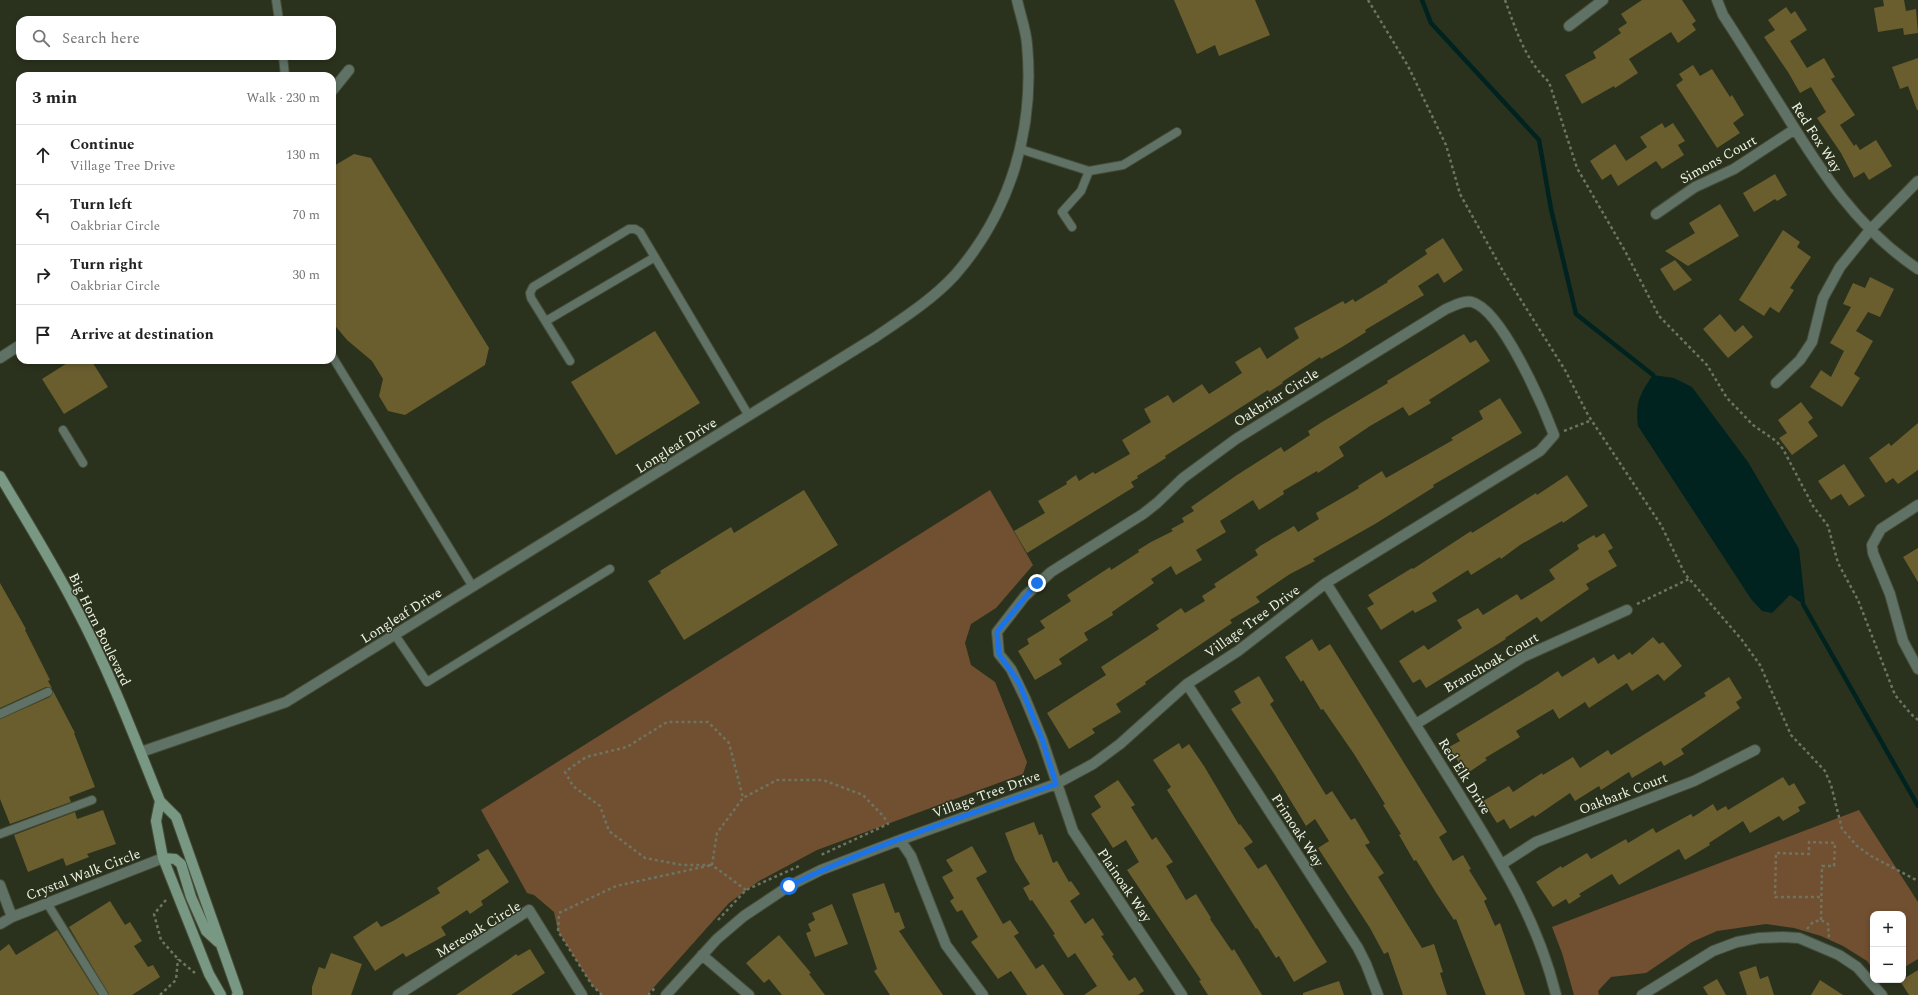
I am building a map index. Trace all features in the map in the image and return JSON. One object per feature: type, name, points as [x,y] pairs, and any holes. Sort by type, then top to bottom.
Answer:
[{"type":"main road","name":"Big Horn Boulevard","points":[[0,476],[49,557],[77,608],[109,675],[160,800],[176,817],[237,995]]},
{"type":"main road","points":[[160,800],[156,821],[164,858],[177,895],[209,974],[221,995]]},
{"type":"main road","points":[[164,858],[175,859],[181,864],[191,897],[206,931],[221,945]]},
{"type":"street","name":"Longleaf Drive","points":[[141,752],[286,702],[874,338],[927,301],[955,275],[990,224],[1004,198],[1016,168],[1027,123],[1029,96],[1027,43],[1016,0]]},
{"type":"street","points":[[1569,26],[1603,0]]},
{"type":"street","name":"Red Fox Way","points":[[1717,0],[1724,15],[1795,130],[1840,197],[1870,230],[1918,269]]},
{"type":"street","points":[[336,86],[349,70]]},
{"type":"street","name":"Simons Court","points":[[1656,214],[1695,187],[1734,169],[1795,130]]},
{"type":"street","points":[[1776,383],[1800,360],[1812,342],[1823,298],[1840,266],[1870,230],[1918,181]]},
{"type":"street","name":"Oakbriar Circle","points":[[1056,784],[1042,739],[1019,683],[999,654],[997,632],[1025,596],[1046,576],[1143,514],[1183,478],[1236,438],[1446,309],[1458,304],[1472,301],[1488,311],[1519,358],[1541,402],[1554,434]]},
{"type":"street","points":[[0,358],[16,348]]},
{"type":"street","name":"Village Tree Drive","points":[[666,995],[702,954],[744,916],[789,886],[820,870],[1056,784],[1093,764],[1115,748],[1187,684],[1238,651],[1326,584],[1540,451],[1554,434]]},
{"type":"street","points":[[1918,505],[1881,530],[1872,544],[1873,553],[1890,594],[1903,641],[1918,668]]},
{"type":"street","name":"Red Elk Drive","points":[[1326,584],[1416,724],[1502,864],[1524,904],[1543,950],[1556,995]]},
{"type":"street","name":"Branchoak Court","points":[[1416,724],[1523,657],[1627,610]]},
{"type":"street","name":"Primoak Way","points":[[1187,684],[1358,948],[1378,995]]},
{"type":"street","name":"Oakbark Court","points":[[1502,864],[1536,842],[1694,781],[1755,750]]},
{"type":"street","name":"Plainoak Way","points":[[1056,784],[1073,831],[1081,846],[1182,995]]},
{"type":"street","points":[[900,840],[911,856],[946,945],[983,995]]},
{"type":"street","name":"Crystal Walk Circle","points":[[0,924],[12,917],[164,858]]},
{"type":"street","points":[[0,885],[12,917]]},
{"type":"street","name":"Mereoak Circle","points":[[398,995],[529,910],[582,995]]},
{"type":"street","points":[[1642,995],[1689,965],[1719,949],[1737,942],[1760,938],[1799,938],[1839,955],[1857,967],[1882,995]]},
{"type":"street","points":[[702,954],[749,995]]},
{"type":"lane","points":[[276,0],[278,16]]},
{"type":"lane","points":[[283,60],[285,72]]},
{"type":"lane","points":[[1020,150],[1089,171],[1123,165],[1177,132]]},
{"type":"lane","points":[[1072,227],[1062,212],[1081,190],[1089,171]]},
{"type":"lane","points":[[570,361],[531,298],[530,293],[533,287],[629,229],[635,229],[640,232],[749,416]]},
{"type":"lane","points":[[546,321],[654,257]]},
{"type":"lane","points":[[336,363],[472,587]]},
{"type":"lane","points":[[63,430],[83,463]]},
{"type":"lane","points":[[395,635],[427,682],[610,569]]},
{"type":"lane","points":[[0,714],[48,692]]},
{"type":"lane","points":[[0,834],[92,800]]},
{"type":"lane","points":[[47,903],[104,995]]},
{"type":"path","points":[[1368,0],[1408,66],[1446,146],[1460,194],[1504,273],[1565,370],[1592,420],[1662,525],[1685,574],[1742,640],[1755,659],[1791,735],[1825,772],[1831,785],[1842,829],[1857,846],[1871,856],[1918,881]]},
{"type":"path","points":[[1505,0],[1526,55],[1538,72],[1549,82],[1577,168],[1625,252],[1659,316],[1707,365],[1727,398],[1753,425],[1783,449],[1813,506],[1828,526],[1838,563],[1858,600],[1895,695],[1918,720]]},
{"type":"path","points":[[1554,434],[1592,420]]},
{"type":"path","points":[[1627,610],[1689,579]]},
{"type":"path","points":[[743,798],[730,743],[708,722],[667,722],[628,747],[586,757],[565,772],[573,786],[600,806],[609,831],[645,858],[682,865],[712,865],[746,890]]},
{"type":"path","points":[[712,865],[717,833],[743,798],[777,780],[822,780],[864,795],[884,817]]},
{"type":"path","points":[[1821,898],[1775,897],[1776,853],[1809,854],[1809,842],[1835,843],[1834,866],[1822,866],[1821,920]]},
{"type":"path","points":[[602,995],[592,985],[558,931],[559,913],[616,886],[712,865]]},
{"type":"path","points":[[177,895],[167,900],[154,914],[161,940],[178,959],[199,977],[209,974]]},
{"type":"path","points":[[1799,938],[1813,922],[1821,920],[1828,924],[1830,936],[1828,942]]},
{"type":"path","points":[[160,995],[176,980],[178,959]]},
{"type":"shaded area","points":[[990,490],[1033,565],[996,608],[971,624],[965,643],[971,665],[995,682],[1027,762],[1023,774],[817,850],[759,881],[729,903],[647,995],[602,995],[592,985],[558,931],[554,912],[534,895],[527,893],[481,810]]},
{"type":"shaded area","points":[[1859,810],[1918,902],[1918,959],[1906,966],[1906,911],[1870,911],[1870,965],[1867,961],[1843,946],[1821,936],[1794,928],[1766,924],[1717,931],[1692,942],[1646,973],[1611,977],[1598,991],[1599,995],[1574,995],[1562,953],[1552,927]]},
{"type":"water","points":[[1653,375],[1674,378],[1692,387],[1748,462],[1799,549],[1805,602],[1803,604],[1790,595],[1772,613],[1762,611],[1751,599],[1638,426],[1638,405],[1645,387]]},
{"type":"building","points":[[1174,0],[1255,0],[1270,35],[1219,56],[1215,45],[1197,54]]},
{"type":"building","points":[[1642,0],[1682,0],[1696,21],[1692,24],[1696,30],[1678,43],[1671,32],[1629,59],[1638,73],[1615,88],[1614,86],[1582,104],[1565,75],[1596,58],[1593,52],[1621,33],[1618,29],[1627,23],[1621,14]]},
{"type":"building","points":[[1883,0],[1904,0],[1906,11],[1916,9],[1918,33],[1904,35],[1903,28],[1878,32],[1874,8],[1884,6]]},
{"type":"building","points":[[1786,7],[1791,14],[1795,11],[1807,30],[1790,41],[1807,68],[1824,58],[1835,77],[1831,79],[1855,115],[1840,125],[1854,146],[1856,144],[1860,150],[1876,140],[1892,166],[1869,180],[1864,172],[1854,178],[1841,153],[1817,118],[1826,112],[1811,87],[1800,93],[1788,72],[1764,37],[1775,30],[1768,20]]},
{"type":"building","points":[[1918,58],[1917,110],[1908,86],[1900,89],[1892,67]]},
{"type":"building","points":[[1693,65],[1700,76],[1712,69],[1730,97],[1732,95],[1744,115],[1733,123],[1740,133],[1717,148],[1676,85],[1683,80],[1679,74]]},
{"type":"building","points":[[1662,123],[1665,128],[1673,123],[1685,141],[1678,145],[1684,155],[1662,169],[1656,161],[1618,186],[1611,174],[1602,180],[1590,161],[1615,144],[1626,161],[1647,147],[1640,137]]},
{"type":"building","points":[[354,154],[371,158],[489,348],[485,365],[405,415],[388,411],[379,396],[383,379],[372,361],[347,340],[336,327],[336,165]]},
{"type":"building","points":[[1775,174],[1787,195],[1777,201],[1775,199],[1754,212],[1743,193]]},
{"type":"building","points":[[1720,204],[1739,236],[1688,266],[1665,251],[1695,233],[1689,223]]},
{"type":"building","points":[[1783,230],[1800,242],[1797,247],[1811,257],[1790,288],[1794,290],[1779,313],[1770,307],[1764,316],[1739,300]]},
{"type":"building","points":[[1443,238],[1463,270],[1444,283],[1438,273],[1418,286],[1424,295],[1365,330],[1366,332],[1342,347],[1321,359],[1320,357],[1269,392],[1268,390],[1165,456],[1166,458],[1137,476],[1138,478],[1131,482],[1134,487],[1027,553],[1014,531],[1045,513],[1038,501],[1067,484],[1066,482],[1076,475],[1079,481],[1093,472],[1095,474],[1130,454],[1122,440],[1151,422],[1144,409],[1168,395],[1173,403],[1202,384],[1209,394],[1242,373],[1235,362],[1260,347],[1267,359],[1299,338],[1294,328],[1343,301],[1345,304],[1353,299],[1355,302],[1388,282],[1387,281],[1427,254],[1425,250]]},
{"type":"building","points":[[1675,260],[1692,280],[1674,291],[1660,269]]},
{"type":"building","points":[[1870,277],[1894,289],[1880,317],[1868,312],[1856,331],[1873,341],[1854,374],[1860,378],[1842,407],[1810,387],[1821,370],[1831,377],[1844,351],[1830,343],[1851,307],[1843,304],[1853,283],[1865,288]]},
{"type":"building","points":[[1720,314],[1735,332],[1743,325],[1753,337],[1728,358],[1703,329]]},
{"type":"building","points":[[655,331],[700,403],[616,455],[571,382]]},
{"type":"building","points":[[1464,334],[1470,343],[1476,340],[1490,361],[1429,400],[1431,403],[1409,416],[1403,407],[1370,426],[1339,447],[1344,456],[1318,473],[1317,471],[1283,491],[1284,494],[1259,510],[1253,500],[1220,521],[1226,532],[1196,550],[1202,560],[1176,575],[1171,566],[1151,579],[1154,583],[1112,612],[1113,615],[1084,633],[1088,640],[1059,659],[1062,664],[1035,680],[1018,651],[1029,644],[1027,639],[1045,628],[1040,621],[1071,601],[1067,595],[1110,567],[1111,570],[1139,552],[1138,550],[1151,542],[1173,531],[1171,529],[1184,522],[1182,518],[1194,511],[1191,507],[1237,475],[1281,447],[1284,452],[1310,435],[1308,431],[1388,383],[1387,381]]},
{"type":"building","points":[[66,364],[94,364],[108,387],[64,414],[42,379]]},
{"type":"building","points":[[1500,398],[1522,433],[1433,485],[1434,487],[1375,524],[1313,559],[1315,561],[1290,574],[1256,597],[1260,602],[1230,620],[1232,623],[1145,682],[1146,684],[1116,704],[1121,712],[1092,729],[1095,733],[1069,749],[1047,713],[1106,675],[1101,667],[1159,629],[1156,625],[1181,608],[1185,613],[1205,601],[1202,596],[1216,587],[1214,584],[1258,555],[1255,550],[1260,546],[1294,526],[1298,532],[1319,519],[1316,513],[1359,488],[1358,486],[1382,471],[1386,478],[1453,440],[1451,438],[1483,419],[1479,411]]},
{"type":"building","points":[[1801,402],[1813,418],[1808,422],[1818,436],[1792,455],[1779,438],[1787,433],[1778,420]]},
{"type":"building","points":[[1918,423],[1918,470],[1898,484],[1893,478],[1886,483],[1869,458],[1889,443],[1891,446]]},
{"type":"building","points":[[1844,464],[1865,496],[1849,506],[1841,494],[1831,500],[1818,481]]},
{"type":"building","points":[[1567,475],[1588,506],[1563,523],[1562,521],[1520,545],[1501,559],[1500,557],[1471,575],[1468,570],[1432,593],[1437,601],[1415,613],[1413,610],[1381,630],[1367,608],[1374,604],[1368,595],[1412,568],[1413,569],[1471,531],[1472,533],[1536,493],[1537,495]]},
{"type":"building","points":[[804,490],[838,545],[684,640],[648,581],[661,573],[660,571],[731,527],[734,533]]},
{"type":"building","points":[[1604,533],[1613,548],[1608,551],[1617,566],[1586,584],[1589,589],[1541,622],[1537,617],[1505,638],[1506,639],[1426,688],[1420,679],[1413,683],[1399,661],[1424,645],[1428,650],[1462,628],[1457,620],[1478,608],[1483,615],[1517,594],[1521,600],[1555,579],[1549,570],[1579,549],[1577,545],[1594,535],[1596,538]]},
{"type":"building","points":[[1918,548],[1918,582],[1903,557]]},
{"type":"building","points":[[0,583],[26,629],[25,630],[50,680],[48,681],[52,688],[46,687],[0,708]]},
{"type":"building","points":[[1653,637],[1659,644],[1663,642],[1682,666],[1664,681],[1658,674],[1632,691],[1627,683],[1589,708],[1585,702],[1559,719],[1553,709],[1516,731],[1520,737],[1485,758],[1487,760],[1466,774],[1449,747],[1460,741],[1456,734],[1558,671],[1562,677],[1594,657],[1598,664],[1614,654],[1618,660],[1630,652],[1632,655]]},
{"type":"building","points":[[1312,639],[1319,651],[1330,644],[1447,832],[1439,837],[1453,861],[1463,855],[1471,869],[1469,870],[1487,899],[1484,901],[1495,926],[1500,923],[1525,995],[1486,995],[1456,919],[1454,920],[1416,860],[1414,861],[1399,835],[1401,834],[1383,805],[1385,804],[1354,754],[1323,709],[1321,710],[1303,680],[1301,682],[1285,657]]},
{"type":"building","points":[[1259,676],[1274,701],[1270,704],[1326,795],[1332,791],[1351,820],[1355,818],[1370,843],[1365,845],[1384,873],[1378,877],[1422,948],[1434,944],[1443,972],[1440,973],[1447,995],[1403,995],[1388,952],[1384,954],[1370,928],[1318,848],[1329,841],[1315,819],[1306,826],[1275,775],[1231,709],[1241,703],[1234,691]]},
{"type":"building","points":[[1729,677],[1742,698],[1736,702],[1740,708],[1681,749],[1684,754],[1664,766],[1661,761],[1632,778],[1629,772],[1601,790],[1599,786],[1575,801],[1570,793],[1535,817],[1533,815],[1510,829],[1504,819],[1497,823],[1483,801],[1509,786],[1513,792],[1542,773],[1543,775],[1573,757],[1580,768],[1608,750],[1611,755],[1706,696],[1704,693]]},
{"type":"building","points":[[53,691],[75,733],[95,787],[69,797],[71,802],[10,824],[0,799],[0,719],[50,697]]},
{"type":"building","points":[[1179,743],[1182,749],[1189,744],[1204,766],[1239,825],[1240,824],[1253,842],[1244,848],[1258,869],[1266,864],[1327,962],[1294,982],[1279,956],[1276,958],[1257,928],[1256,929],[1167,790],[1171,787],[1153,760]]},
{"type":"building","points":[[1783,777],[1789,786],[1794,783],[1806,803],[1798,807],[1800,811],[1783,821],[1779,816],[1750,833],[1743,821],[1709,843],[1710,845],[1685,860],[1679,849],[1619,885],[1612,874],[1579,894],[1581,896],[1569,904],[1566,899],[1553,907],[1536,882],[1561,866],[1562,868],[1587,853],[1591,859],[1626,839],[1628,843],[1653,828],[1656,833],[1691,814],[1693,817],[1713,804],[1717,811],[1726,806],[1728,810]]},
{"type":"building","points":[[1118,780],[1135,805],[1131,807],[1152,840],[1156,837],[1173,862],[1166,866],[1186,900],[1196,894],[1211,918],[1210,919],[1232,951],[1234,949],[1262,995],[1208,995],[1199,981],[1201,980],[1127,870],[1139,862],[1126,840],[1113,848],[1091,814],[1101,807],[1094,796]]},
{"type":"building","points":[[103,810],[116,844],[87,854],[89,857],[66,866],[63,858],[28,872],[14,835],[75,812],[77,819]]},
{"type":"building","points":[[1034,822],[1039,835],[1042,834],[1053,863],[1057,861],[1069,882],[1071,881],[1080,894],[1070,901],[1085,924],[1093,918],[1104,935],[1101,936],[1114,955],[1112,956],[1129,981],[1135,977],[1144,991],[1138,995],[1084,995],[1097,986],[1075,953],[1068,958],[1053,935],[1055,934],[1032,900],[1030,901],[1023,888],[1030,884],[1015,860],[1005,833]]},
{"type":"building","points":[[972,846],[987,872],[976,878],[1003,924],[1010,920],[1019,933],[1014,936],[1036,969],[1043,964],[1064,995],[1027,995],[1011,971],[998,979],[971,942],[978,937],[962,910],[957,912],[950,901],[954,898],[942,877],[953,871],[946,860]]},
{"type":"building","points":[[488,849],[509,882],[481,901],[483,905],[470,914],[467,910],[441,927],[446,935],[406,957],[403,953],[375,971],[353,937],[377,921],[381,927],[393,921],[440,893],[437,888],[480,860],[477,855]]},
{"type":"building","points":[[884,883],[895,913],[899,912],[905,928],[899,931],[943,995],[890,995],[874,971],[877,969],[852,894]]},
{"type":"building","points":[[110,901],[125,925],[130,922],[142,941],[134,946],[148,967],[153,965],[160,977],[132,995],[109,995],[69,927]]},
{"type":"building","points":[[832,904],[848,944],[815,957],[806,933],[811,931],[808,924],[815,920],[812,913]]},
{"type":"building","points":[[57,930],[98,995],[0,995],[0,951],[9,944],[16,955]]},
{"type":"building","points":[[779,935],[811,973],[809,974],[825,995],[782,995],[769,979],[764,983],[746,963]]},
{"type":"building","points":[[530,949],[545,973],[511,995],[456,995],[516,954],[518,956]]},
{"type":"building","points":[[331,953],[362,964],[351,995],[312,995],[312,987],[319,967],[325,969]]},
{"type":"building","points":[[1756,966],[1760,979],[1768,976],[1774,995],[1747,995],[1739,972]]},
{"type":"building","points":[[1918,970],[1918,995],[1909,995],[1901,983],[1906,983],[1906,977]]},
{"type":"building","points":[[1717,979],[1726,995],[1708,995],[1703,987]]},
{"type":"building","points":[[1820,980],[1843,995],[1811,995]]},
{"type":"building","points":[[1339,981],[1344,995],[1303,995],[1303,993]]},
{"type":"waterway","points":[[1422,0],[1431,23],[1539,140],[1551,209],[1576,314],[1653,375]]},
{"type":"waterway","points":[[1803,604],[1918,806]]},
{"type":"route","points":[[789,886],[820,870],[1056,784],[1042,739],[1019,683],[1011,669],[999,654],[997,632],[1037,583]]}]
